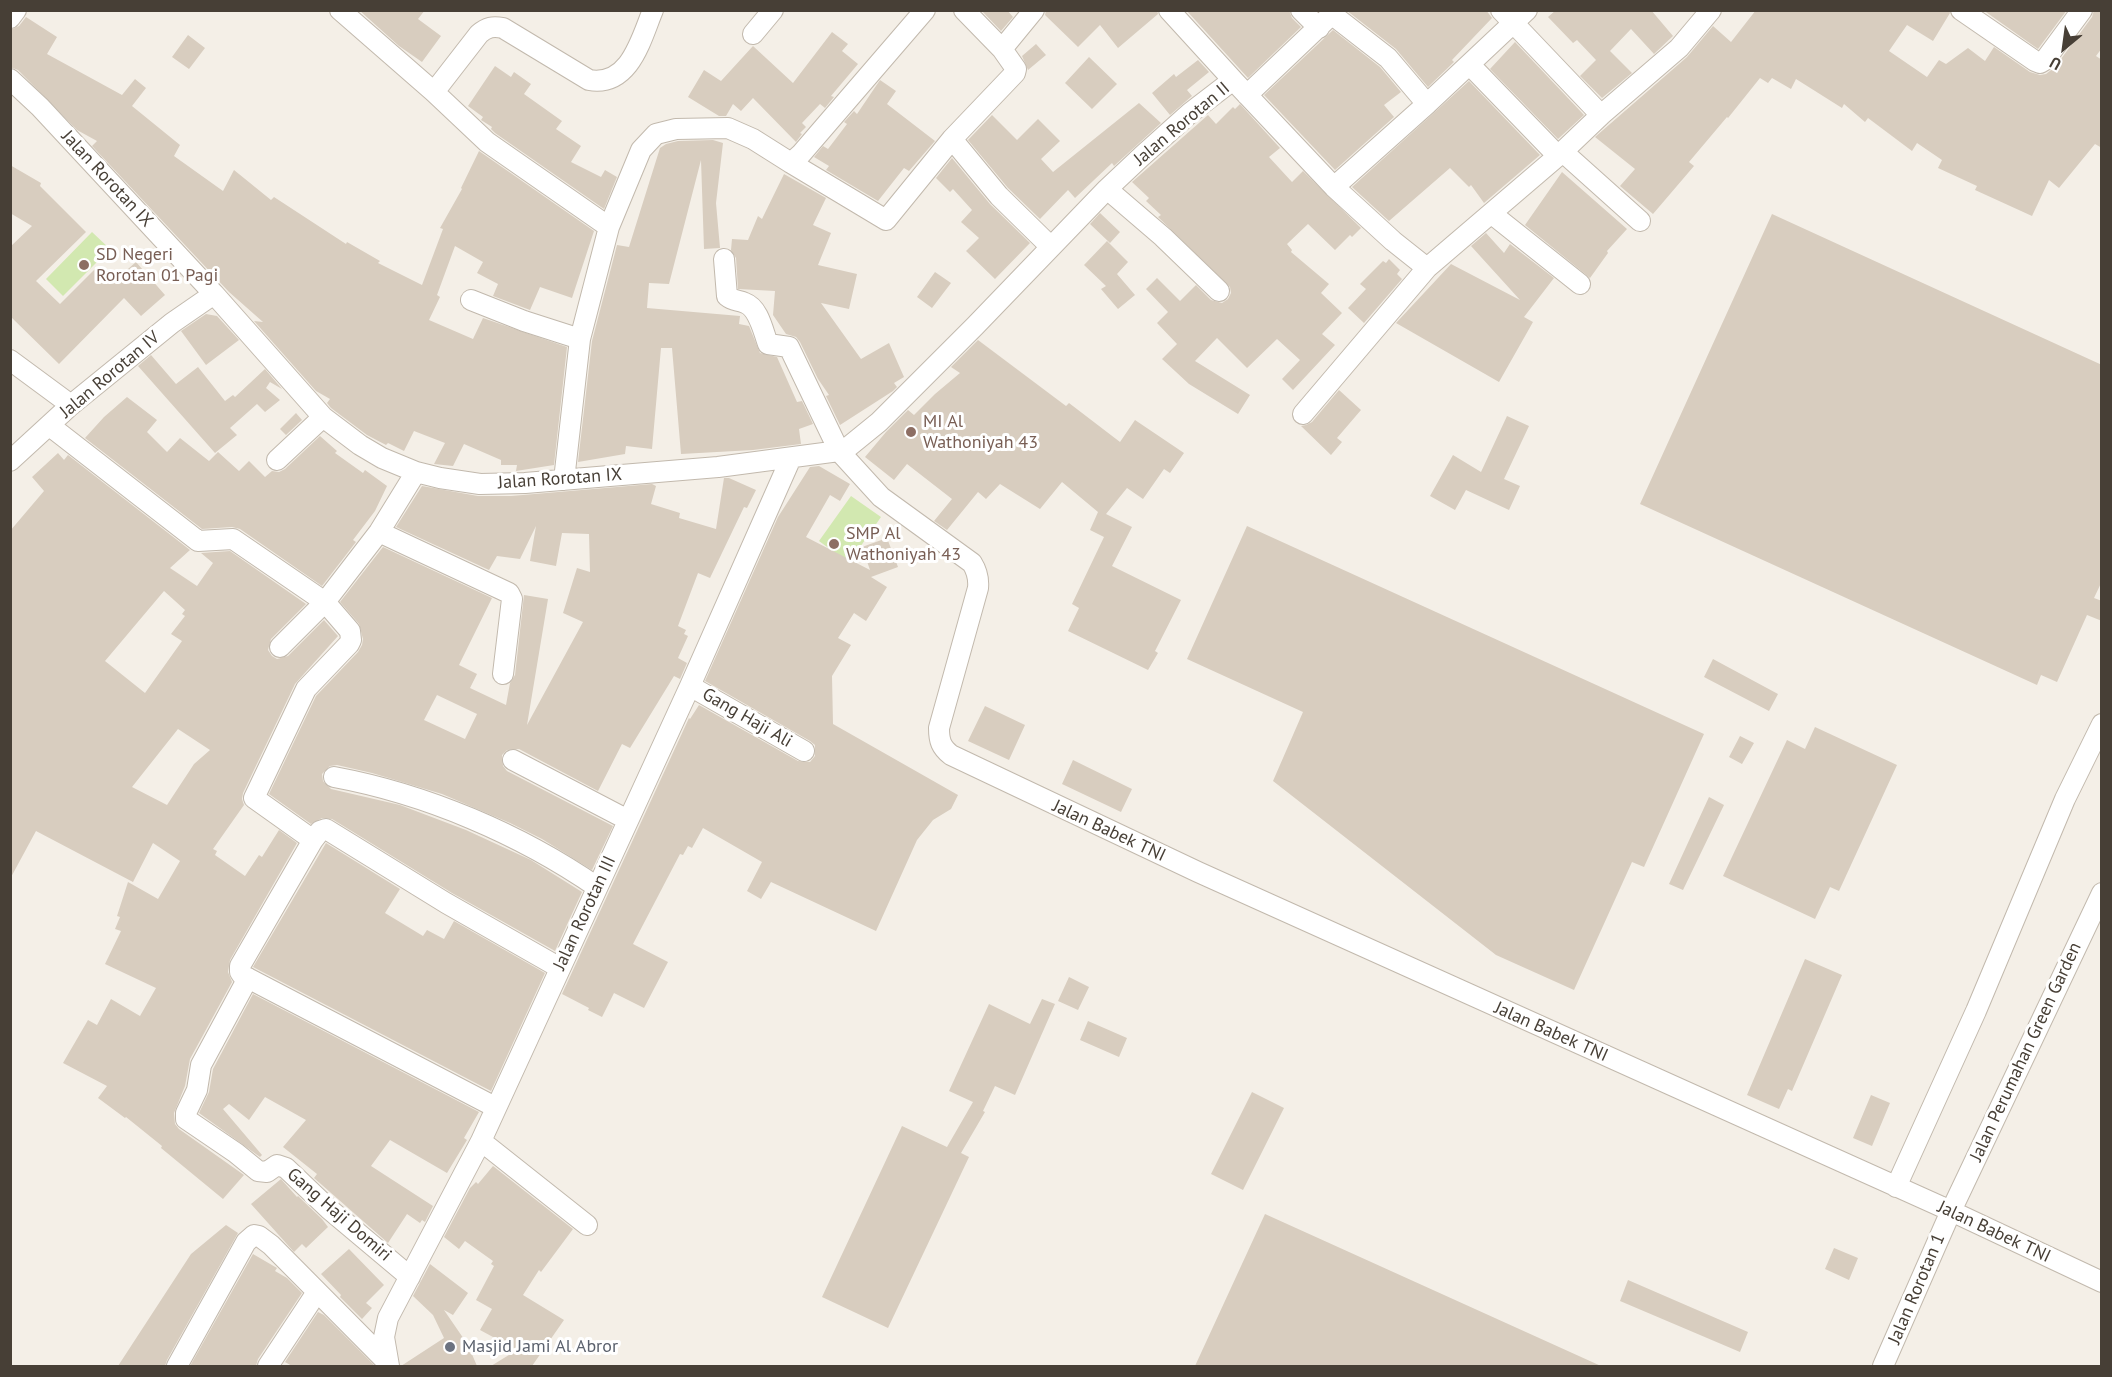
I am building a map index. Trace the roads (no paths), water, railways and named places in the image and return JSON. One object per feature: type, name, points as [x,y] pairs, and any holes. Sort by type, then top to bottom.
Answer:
[{"type":"street","points":[[10,18],[16,10]]},
{"type":"street","points":[[340,10],[487,142],[609,226]]},
{"type":"street","points":[[434,92],[479,34],[493,26],[503,28],[589,80],[609,79],[624,70],[632,60],[653,10]]},
{"type":"street","points":[[753,34],[773,10]]},
{"type":"street","points":[[791,163],[925,10]]},
{"type":"street","points":[[564,480],[580,339],[609,226],[641,150],[656,134],[676,129],[728,128],[753,140],[886,220],[952,139],[1015,73],[1016,69],[1002,49],[964,10]]},
{"type":"street","points":[[1002,49],[1034,10]]},
{"type":"street","points":[[1169,10],[1233,80]]},
{"type":"street","points":[[1301,10],[1318,28]]},
{"type":"street","points":[[1961,10],[2035,62],[2040,63],[2045,60],[2082,10]]},
{"type":"street","points":[[1304,414],[1427,268],[1561,154],[1601,115],[1679,48],[1702,14]]},
{"type":"street","points":[[1334,187],[1470,65],[1514,15],[1601,115]]},
{"type":"street","points":[[1247,95],[1329,17],[1334,16],[1388,58],[1427,104]]},
{"type":"street","points":[[1470,65],[1561,154],[1640,221]]},
{"type":"street","name":"Jalan Rorotan IX","points":[[10,80],[40,107],[214,294],[323,417],[360,445],[382,458],[416,472],[480,484],[564,480],[718,467],[839,451]]},
{"type":"street","name":"Jalan Rorotan II","points":[[839,451],[847,448],[879,422],[1107,189],[1191,113],[1233,80],[1334,187],[1393,241],[1427,268]]},
{"type":"street","points":[[952,139],[999,196],[1051,247]]},
{"type":"street","points":[[1107,189],[1163,237],[1220,291]]},
{"type":"street","points":[[1492,214],[1581,284]]},
{"type":"street","points":[[724,259],[727,296],[731,300],[747,303],[756,312],[768,344],[789,347],[839,451]]},
{"type":"street","name":"Jalan Rorotan IV","points":[[10,461],[71,405],[172,322],[214,294]]},
{"type":"street","points":[[471,300],[524,321],[580,339]]},
{"type":"street","points":[[10,360],[71,405]]},
{"type":"street","points":[[277,460],[323,417]]},
{"type":"street","points":[[50,426],[198,541],[233,539],[325,602],[350,631],[351,640],[306,689],[254,798],[313,840]]},
{"type":"street","name":"Jalan Babek TNI","points":[[839,451],[881,497],[972,563],[976,570],[979,580],[978,588],[939,728],[942,748],[951,755],[1198,872],[1947,1209],[2102,1282]]},
{"type":"street","name":"Jalan Rorotan III","points":[[389,1364],[384,1337],[388,1318],[481,1140],[690,686],[791,458]]},
{"type":"street","points":[[280,647],[325,602],[379,532],[416,472]]},
{"type":"street","points":[[379,532],[510,593],[512,599],[503,674]]},
{"type":"street","name":"Gang Haji Ali","points":[[690,686],[804,751]]},
{"type":"street","points":[[1901,1189],[2066,799],[2102,724]]},
{"type":"street","points":[[513,760],[628,820]]},
{"type":"street","points":[[334,777],[368,783],[493,828],[572,870],[597,887]]},
{"type":"street","points":[[495,1107],[248,978],[240,972],[240,966],[313,840],[322,830],[330,830],[446,903],[560,968]]},
{"type":"street","name":"Jalan Perumahan Green Garden","points":[[1947,1209],[2102,893]]},
{"type":"street","name":"Gang Haji Domiri","points":[[248,978],[201,1065],[197,1090],[186,1113],[186,1119],[258,1171],[267,1172],[277,1165],[286,1168],[329,1209],[410,1277]]},
{"type":"street","points":[[481,1140],[586,1224]]},
{"type":"street","name":"Jalan Rorotan 1","points":[[1883,1366],[1947,1209]]},
{"type":"street","points":[[177,1366],[246,1242],[254,1235],[272,1245],[389,1364]]},
{"type":"street","points":[[268,1366],[317,1292]]},
{"type":"place","name":"SD Negeri Rorotan 01 Pagi","points":[[84,265]]},
{"type":"place","name":"MI Al Wathoniyah 43","points":[[911,432]]},
{"type":"place","name":"SMP Al Wathoniyah 43","points":[[834,544]]},
{"type":"place","name":"Masjid Jami Al Abror","points":[[450,1347]]}]
